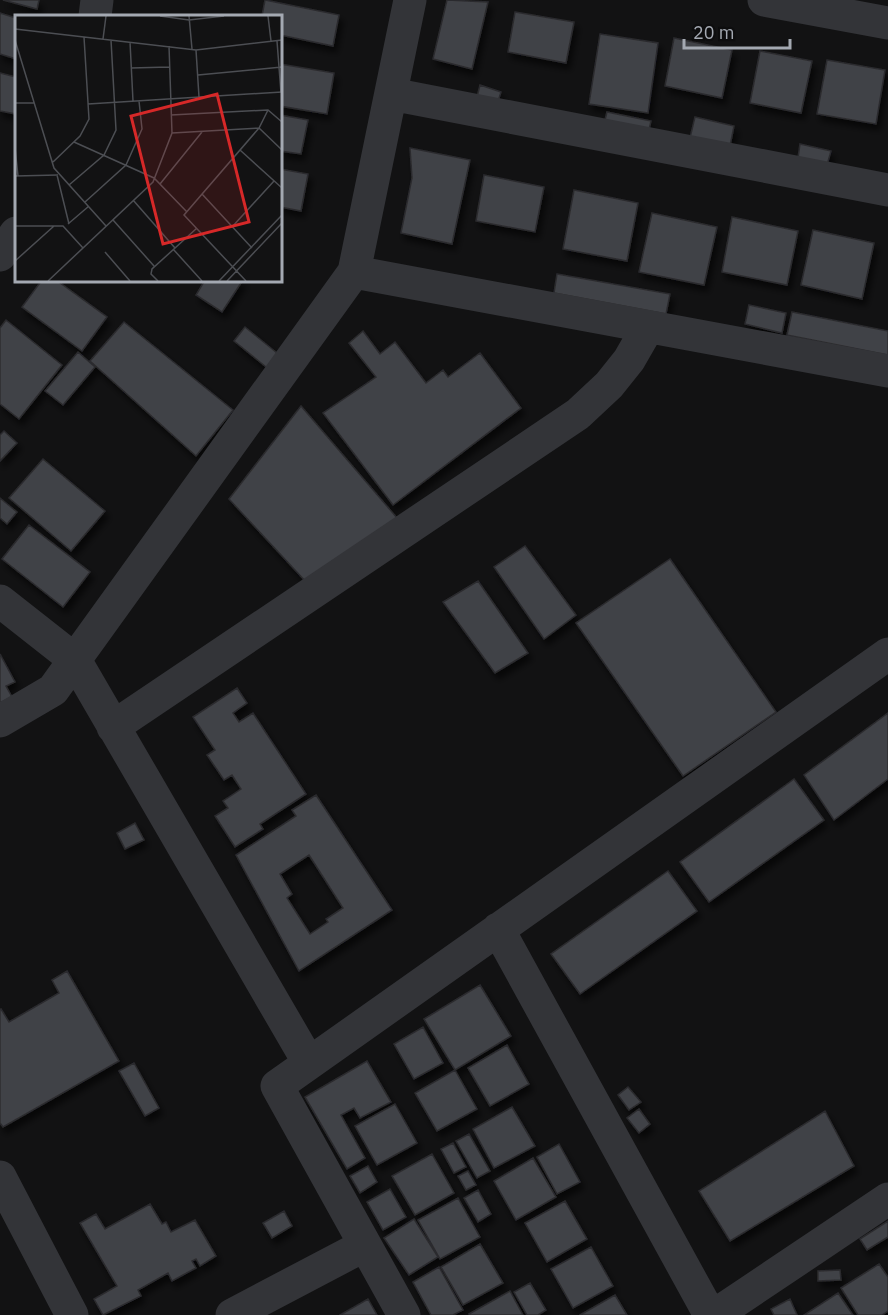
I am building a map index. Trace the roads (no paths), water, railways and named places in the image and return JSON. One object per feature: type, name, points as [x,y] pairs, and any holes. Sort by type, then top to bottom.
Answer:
[{"type":"street","points":[[94,15],[97,0]]},
{"type":"street","points":[[0,721],[53,690],[354,272],[410,0]]},
{"type":"street","points":[[765,0],[888,23]]},
{"type":"street","points":[[391,94],[888,190]]},
{"type":"street","points":[[0,255],[15,235]]},
{"type":"street","points":[[354,272],[888,371]]},
{"type":"street","points":[[113,727],[578,414],[609,385],[629,360],[648,327]]},
{"type":"street","points":[[0,601],[75,660],[309,1063]]},
{"type":"street","points":[[404,1315],[277,1086],[888,654]]},
{"type":"street","points":[[498,929],[710,1315]]},
{"type":"street","points":[[0,1177],[72,1315]]},
{"type":"street","points":[[715,1315],[888,1199]]},
{"type":"street","points":[[232,1315],[365,1245]]}]
